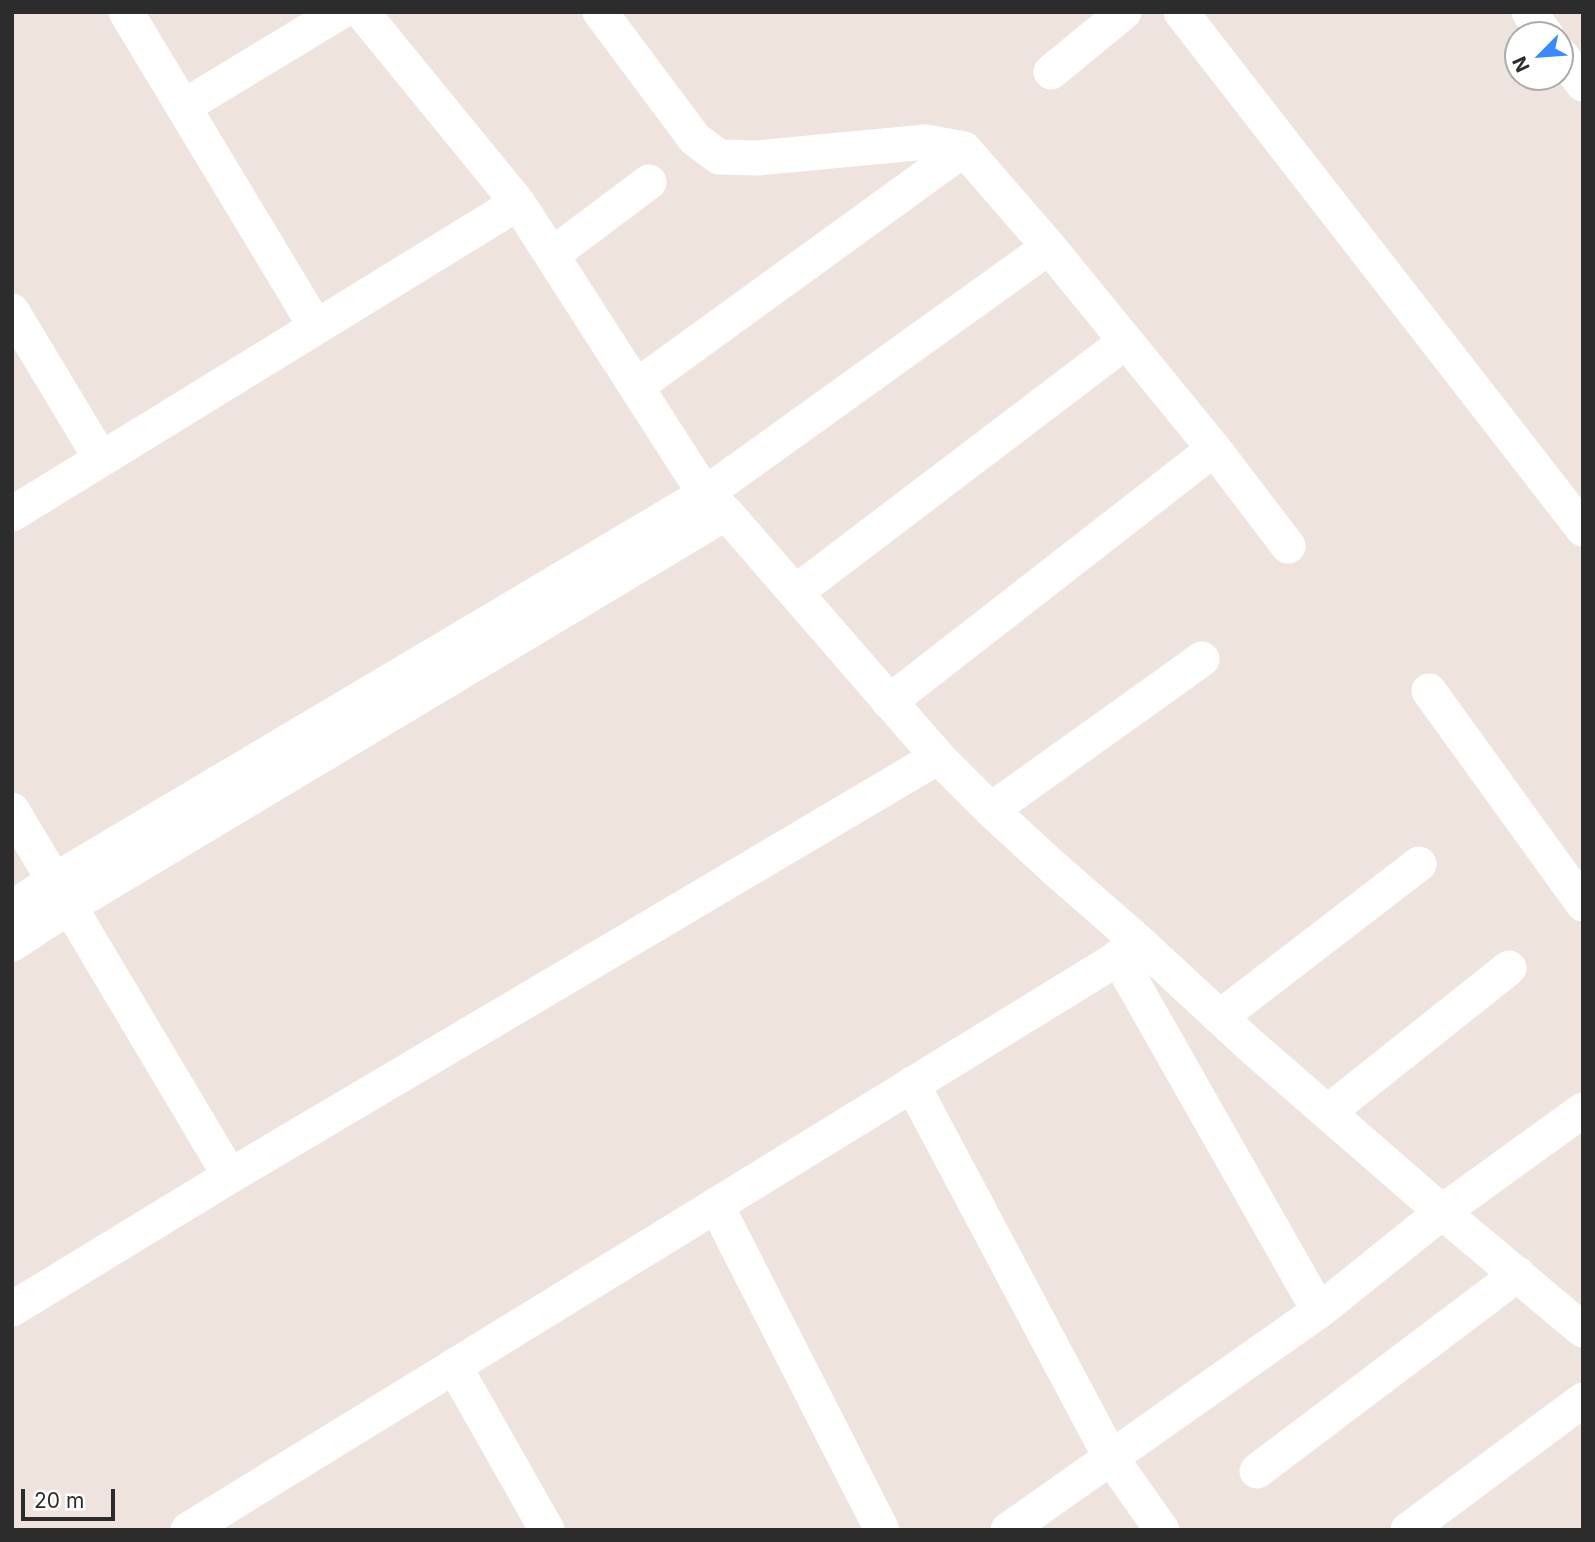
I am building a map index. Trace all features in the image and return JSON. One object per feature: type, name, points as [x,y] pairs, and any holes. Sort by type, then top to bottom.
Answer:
[{"type":"street","points":[[126,12],[316,327]]},
{"type":"street","points":[[183,107],[340,12]]},
{"type":"street","points":[[600,12],[695,139],[719,157],[757,158],[926,142],[964,149],[1049,247],[1214,449],[1288,546]]},
{"type":"street","points":[[1051,72],[1124,12]]},
{"type":"street","points":[[1181,12],[1583,529]]},
{"type":"street","points":[[380,18],[518,202],[716,503],[938,757],[1054,868],[1130,950],[1220,1017],[1442,1212],[1582,1328]]},
{"type":"street","points":[[637,386],[964,149]]},
{"type":"street","points":[[553,254],[649,182]]},
{"type":"street","points":[[12,514],[518,202]]},
{"type":"street","points":[[12,908],[62,893],[716,503],[1049,247]]},
{"type":"street","points":[[12,311],[101,459]]},
{"type":"street","points":[[796,592],[1125,342]]},
{"type":"street","points":[[889,702],[1214,449]]},
{"type":"street","points":[[991,810],[1202,659]]},
{"type":"street","points":[[1429,691],[1583,904]]},
{"type":"street","points":[[12,1309],[230,1176],[938,757]]},
{"type":"street","points":[[12,810],[230,1176]]},
{"type":"street","points":[[1220,1017],[1419,864]]},
{"type":"street","points":[[12,944],[62,893]]},
{"type":"street","points":[[188,1530],[1130,950]]},
{"type":"street","points":[[1130,950],[1319,1311]]},
{"type":"street","points":[[1328,1112],[1509,968]]},
{"type":"street","points":[[912,1084],[1111,1458],[1162,1530]]},
{"type":"street","points":[[1008,1530],[1319,1311],[1442,1212],[1583,1110]]},
{"type":"street","points":[[716,1205],[882,1530]]},
{"type":"street","points":[[1257,1471],[1518,1274]]},
{"type":"street","points":[[454,1366],[547,1530]]},
{"type":"street","points":[[1410,1529],[1583,1400]]}]
